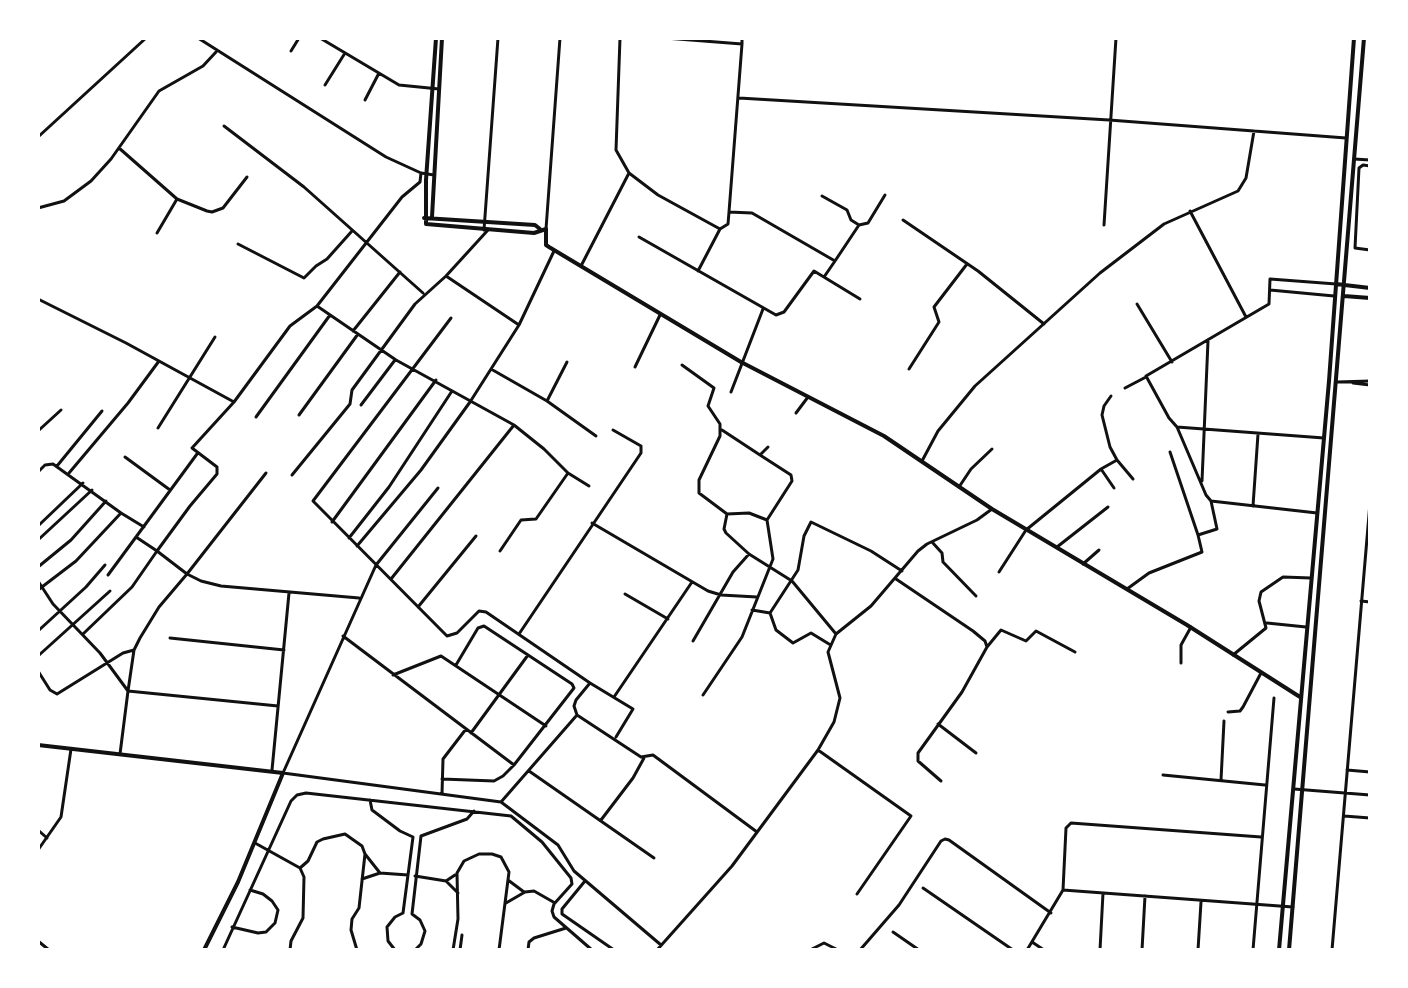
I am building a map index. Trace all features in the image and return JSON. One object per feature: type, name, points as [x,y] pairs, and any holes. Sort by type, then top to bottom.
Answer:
[{"type":"street","points":[[38,137],[146,38]]},
{"type":"street","points":[[198,38],[386,157],[434,175]]},
{"type":"street","points":[[291,51],[299,38]]},
{"type":"street","points":[[320,38],[408,87],[439,89]]},
{"type":"street","points":[[436,38],[424,173],[426,224],[534,233],[544,229]]},
{"type":"street","points":[[432,217],[442,38]]},
{"type":"street","points":[[292,475],[350,404],[352,390],[424,294],[446,276],[486,230],[498,38]]},
{"type":"street","points":[[560,38],[544,229],[546,245],[741,362],[884,436],[992,509],[1191,627],[1300,697]]},
{"type":"street","points":[[620,38],[615,137],[620,160],[629,173],[658,195],[720,229]]},
{"type":"street","points":[[665,38],[742,44]]},
{"type":"street","points":[[698,272],[720,229],[728,224],[742,38]]},
{"type":"street","points":[[1104,225],[1116,38]]},
{"type":"street","points":[[1279,950],[1324,438],[1354,38]]},
{"type":"street","points":[[1289,950],[1364,38]]},
{"type":"street","points":[[38,208],[64,201],[91,181],[119,148],[159,91],[203,66],[216,52]]},
{"type":"street","points":[[325,85],[345,53]]},
{"type":"street","points":[[365,100],[379,73]]},
{"type":"street","points":[[739,98],[1109,120],[1346,139]]},
{"type":"street","points":[[224,126],[270,159],[424,294]]},
{"type":"street","points":[[922,461],[954,409],[999,363],[1136,243],[1164,224],[1231,195],[1244,184],[1254,131]]},
{"type":"street","points":[[119,148],[177,199],[207,211],[219,211],[247,177]]},
{"type":"street","points":[[1354,159],[1370,163]]},
{"type":"street","points":[[1370,163],[1359,168],[1355,248],[1370,250]]},
{"type":"street","points":[[83,634],[132,587],[217,474],[217,467],[197,454],[192,448],[194,444],[234,402],[290,326],[317,306],[365,242],[402,197],[420,182],[424,173]]},
{"type":"street","points":[[581,266],[629,173]]},
{"type":"street","points":[[824,277],[859,225],[868,223],[885,195]]},
{"type":"street","points":[[822,196],[847,210],[851,220],[859,225]]},
{"type":"street","points":[[157,233],[177,199]]},
{"type":"street","points":[[1190,211],[1247,318]]},
{"type":"street","points":[[729,212],[752,213],[835,261]]},
{"type":"street","points":[[424,218],[535,225],[544,229]]},
{"type":"street","points":[[903,220],[967,264],[1044,324]]},
{"type":"street","points":[[238,244],[304,278],[327,259],[352,231]]},
{"type":"street","points":[[639,237],[763,309],[780,315],[812,272],[817,271],[860,299]]},
{"type":"street","points":[[357,546],[421,470],[470,402],[519,325],[555,250]]},
{"type":"street","points":[[909,369],[939,322],[934,307],[967,264]]},
{"type":"street","points":[[299,415],[400,272]]},
{"type":"street","points":[[446,276],[519,325]]},
{"type":"street","points":[[1125,388],[1269,304],[1270,279],[1370,288]]},
{"type":"street","points":[[1270,290],[1370,298]]},
{"type":"street","points":[[38,299],[234,402]]},
{"type":"street","points":[[1137,304],[1172,362]]},
{"type":"street","points":[[317,306],[395,360],[514,425],[568,473],[589,486]]},
{"type":"street","points":[[731,392],[763,309]]},
{"type":"street","points":[[256,417],[330,315]]},
{"type":"street","points":[[635,367],[660,315]]},
{"type":"street","points":[[451,318],[314,498],[315,505],[447,636],[457,633],[479,611],[486,612],[633,709],[615,738]]},
{"type":"street","points":[[158,428],[215,337]]},
{"type":"street","points":[[1202,485],[1208,341]]},
{"type":"street","points":[[361,405],[395,360]]},
{"type":"street","points":[[69,473],[159,361]]},
{"type":"street","points":[[547,401],[567,362]]},
{"type":"street","points":[[682,365],[714,388],[708,406],[718,419],[721,430],[698,488],[702,498],[727,514],[749,513],[767,520]]},
{"type":"street","points":[[491,369],[547,401],[596,436]]},
{"type":"street","points":[[1146,376],[1177,427],[1211,501],[1217,527],[1215,531],[1198,535]]},
{"type":"street","points":[[332,522],[436,380]]},
{"type":"street","points":[[1337,382],[1370,383]]},
{"type":"street","points":[[349,538],[389,487],[452,391]]},
{"type":"street","points":[[1111,396],[1102,415],[1107,439],[1117,460],[1133,479]]},
{"type":"street","points":[[796,413],[808,397]]},
{"type":"street","points":[[38,431],[61,410]]},
{"type":"street","points":[[57,466],[102,411]]},
{"type":"street","points":[[391,580],[514,425]]},
{"type":"street","points":[[1177,427],[1324,438]]},
{"type":"street","points":[[519,634],[642,450],[641,446],[613,430]]},
{"type":"street","points":[[703,695],[739,642],[770,567],[772,550],[767,520],[792,478],[721,430]]},
{"type":"street","points":[[1253,506],[1258,433]]},
{"type":"street","points":[[760,455],[768,447]]},
{"type":"street","points":[[959,487],[971,469],[992,449]]},
{"type":"street","points":[[1127,589],[1149,573],[1202,552],[1170,452]]},
{"type":"street","points":[[108,575],[197,454]]},
{"type":"street","points":[[125,457],[170,491]]},
{"type":"street","points":[[999,572],[1026,530],[1101,469],[1117,460]]},
{"type":"street","points":[[38,472],[49,463],[57,466],[144,527]]},
{"type":"street","points":[[1101,469],[1114,488]]},
{"type":"street","points":[[120,754],[134,650],[159,607],[266,473]]},
{"type":"street","points":[[500,551],[521,520],[536,519],[568,473]]},
{"type":"street","points":[[38,526],[83,483]]},
{"type":"street","points":[[204,950],[255,843],[359,598],[376,565],[438,488]]},
{"type":"street","points":[[38,540],[92,490]]},
{"type":"street","points":[[38,567],[71,540],[106,501]]},
{"type":"street","points":[[1211,501],[1317,513]]},
{"type":"street","points":[[1332,950],[1361,601],[1368,557],[1370,503]]},
{"type":"street","points":[[1055,548],[1108,507]]},
{"type":"street","points":[[657,950],[704,899],[818,750],[839,709],[838,685],[829,661],[830,645],[836,634],[871,606],[918,551],[992,509]]},
{"type":"street","points":[[40,589],[76,561],[121,513]]},
{"type":"street","points":[[727,514],[724,529],[749,554],[792,581],[836,634]]},
{"type":"street","points":[[770,613],[792,581],[801,561],[804,536],[811,522],[871,551],[902,571]]},
{"type":"street","points":[[592,523],[692,582],[721,595],[757,597]]},
{"type":"street","points":[[418,607],[476,536]]},
{"type":"street","points":[[136,537],[201,581],[221,586],[359,598]]},
{"type":"street","points":[[932,542],[942,553],[943,562],[976,596]]},
{"type":"street","points":[[1083,564],[1099,550]]},
{"type":"street","points":[[693,641],[733,572],[749,554]]},
{"type":"street","points":[[38,631],[105,565]]},
{"type":"street","points":[[1233,655],[1263,632],[1267,623],[1259,601],[1261,592],[1283,577],[1311,578]]},
{"type":"street","points":[[896,579],[973,631],[985,641],[987,647]]},
{"type":"street","points":[[38,581],[40,589],[83,634],[128,691],[278,706]]},
{"type":"street","points":[[614,697],[692,582]]},
{"type":"street","points":[[38,656],[110,591]]},
{"type":"street","points":[[272,770],[289,593]]},
{"type":"street","points":[[625,594],[668,619]]},
{"type":"street","points":[[1361,601],[1370,602]]},
{"type":"street","points":[[752,610],[770,613]]},
{"type":"street","points":[[770,613],[776,630],[791,642],[796,643],[811,633],[830,645]]},
{"type":"street","points":[[1267,623],[1306,627]]},
{"type":"street","points":[[442,779],[494,781],[514,765],[574,688],[480,626],[456,665]]},
{"type":"street","points":[[1181,663],[1179,651],[1191,627]]},
{"type":"street","points":[[941,781],[917,757],[1001,630],[1026,641],[1036,631],[1075,652]]},
{"type":"street","points":[[343,636],[514,765]]},
{"type":"street","points":[[170,638],[284,650]]},
{"type":"street","points":[[38,671],[50,690],[57,694],[126,651],[134,650]]},
{"type":"street","points":[[471,733],[528,655]]},
{"type":"street","points":[[393,675],[434,656],[441,656],[546,726]]},
{"type":"street","points":[[1228,712],[1240,711],[1261,673]]},
{"type":"street","points":[[590,683],[576,700],[577,715],[644,758]]},
{"type":"street","points":[[1253,950],[1274,698]]},
{"type":"street","points":[[501,802],[577,715]]},
{"type":"street","points":[[1221,780],[1224,721]]},
{"type":"street","points":[[938,724],[976,753]]},
{"type":"street","points":[[442,794],[443,759],[466,729]]},
{"type":"street","points":[[39,746],[272,770],[501,802],[558,845],[574,871],[661,945]]},
{"type":"street","points":[[38,850],[61,817],[71,749]]},
{"type":"street","points":[[818,750],[911,816],[857,894]]},
{"type":"street","points":[[600,821],[633,778],[644,758],[653,755],[757,832]]},
{"type":"street","points":[[1347,770],[1370,772]]},
{"type":"street","points":[[529,771],[654,858]]},
{"type":"street","points":[[1163,775],[1265,785]]},
{"type":"street","points":[[1292,789],[1370,795]]},
{"type":"street","points":[[223,950],[291,801],[297,795],[370,799],[511,816],[549,850],[572,881],[552,911],[554,917],[592,950]]},
{"type":"street","points":[[370,799],[372,810],[400,831],[413,835],[403,913],[387,927],[388,941],[395,950]]},
{"type":"street","points":[[415,950],[421,944],[425,931],[420,920],[412,914],[421,836],[467,819],[474,811]]},
{"type":"street","points":[[1344,816],[1370,818]]},
{"type":"street","points":[[1027,950],[1063,890],[1066,828],[1071,823],[1261,837]]},
{"type":"street","points":[[38,830],[48,838]]},
{"type":"street","points":[[300,868],[308,861],[317,842],[340,833],[362,846],[380,873]]},
{"type":"street","points":[[860,950],[899,905],[945,839],[1051,913]]},
{"type":"street","points":[[255,843],[300,868],[304,877],[303,918],[291,941],[290,950]]},
{"type":"street","points":[[357,950],[351,923],[359,908],[365,854]]},
{"type":"street","points":[[446,881],[457,873],[464,861],[479,854],[492,854],[506,863],[508,880],[499,950]]},
{"type":"street","points":[[362,879],[380,873],[408,875]]},
{"type":"street","points":[[453,950],[458,919],[457,873]]},
{"type":"street","points":[[415,876],[446,881],[458,893]]},
{"type":"street","points":[[508,880],[525,892],[538,892],[555,903]]},
{"type":"street","points":[[585,881],[562,909],[562,914],[614,950]]},
{"type":"street","points":[[923,888],[1013,950]]},
{"type":"street","points":[[232,927],[258,933],[266,932],[275,923],[278,910],[272,901],[250,890]]},
{"type":"street","points":[[1063,890],[1293,907]]},
{"type":"street","points":[[506,903],[525,892]]},
{"type":"street","points":[[1100,950],[1103,893]]},
{"type":"street","points":[[1142,950],[1145,896]]},
{"type":"street","points":[[1198,950],[1201,900]]},
{"type":"street","points":[[528,950],[529,942],[534,938],[567,928]]},
{"type":"street","points":[[893,932],[919,950]]},
{"type":"street","points":[[460,950],[462,935]]},
{"type":"street","points":[[38,941],[49,950]]},
{"type":"street","points":[[1032,942],[1044,950]]},
{"type":"street","points":[[810,950],[824,943],[838,950]]}]
